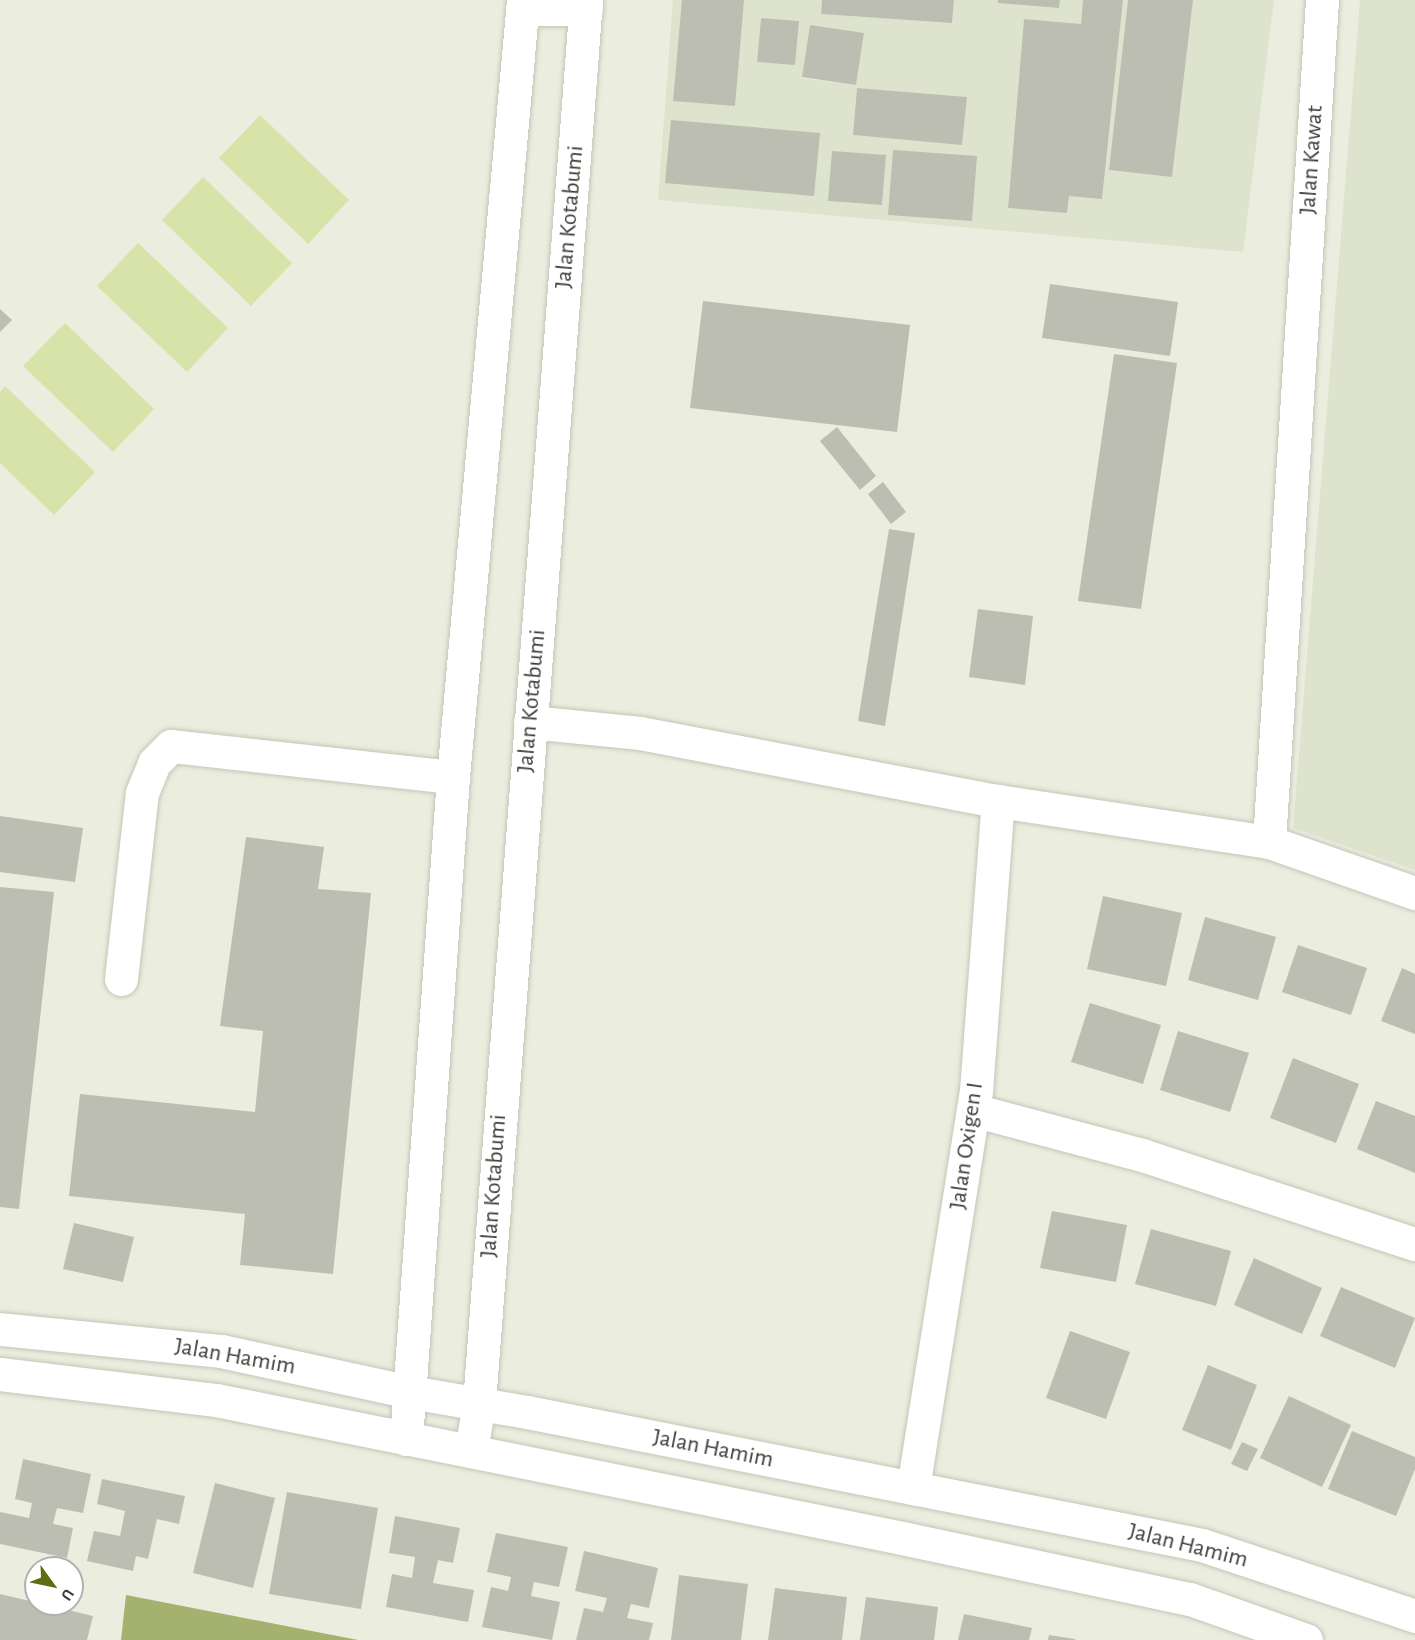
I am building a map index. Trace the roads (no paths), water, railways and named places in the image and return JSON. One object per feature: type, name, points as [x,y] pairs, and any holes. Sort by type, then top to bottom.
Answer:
[{"type":"street","name":"Jalan Kawat","points":[[1269,842],[1322,0]]},
{"type":"street","points":[[405,1439],[453,777],[523,4],[586,5]]},
{"type":"street","name":"Jalan Kotabumi","points":[[471,1451],[479,1403],[586,5]]},
{"type":"street","points":[[530,722],[640,732],[998,801],[1269,842],[1415,893]]},
{"type":"street","points":[[121,979],[142,793],[154,763],[171,746],[453,777]]},
{"type":"street","name":"Jalan Oxigen I","points":[[913,1488],[973,1110],[998,801]]},
{"type":"street","points":[[973,1110],[1142,1155],[1415,1244]]},
{"type":"street","name":"Jalan Hamim","points":[[0,1329],[221,1351],[410,1392],[479,1403],[1202,1545],[1415,1616]]},
{"type":"street","name":"Jalan Hamim","points":[[0,1374],[216,1400],[471,1451],[1190,1599],[1306,1640]]}]
